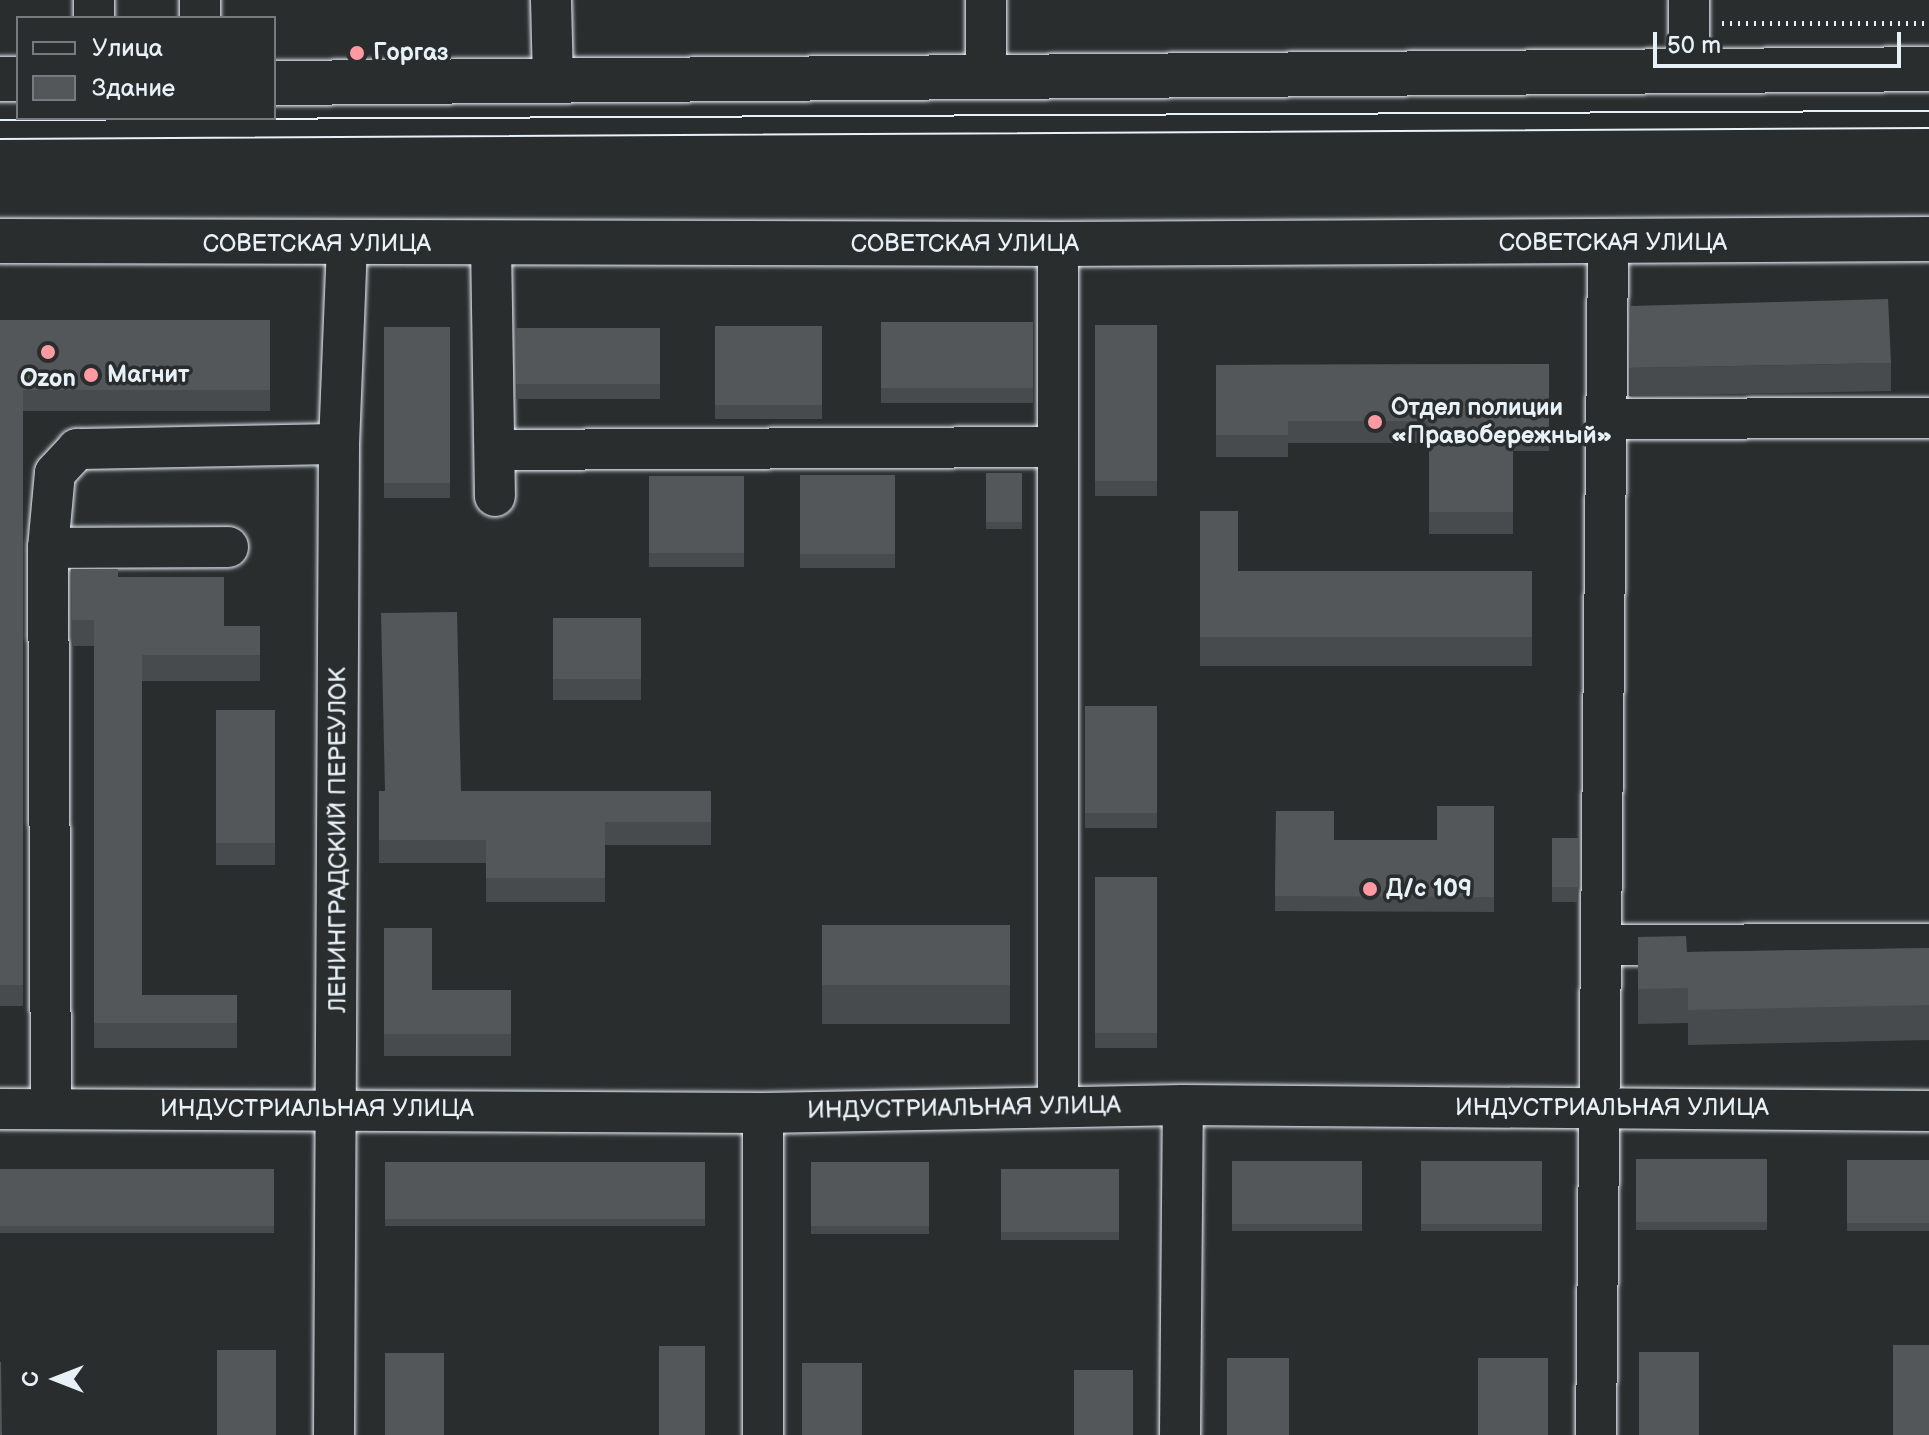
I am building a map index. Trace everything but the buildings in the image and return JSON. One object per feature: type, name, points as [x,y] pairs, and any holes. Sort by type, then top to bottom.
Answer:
[{"type":"main road","points":[[276,83],[1929,69]]},
{"type":"main road","name":"СОВЕТСКАЯ УЛИЦА","points":[[0,241],[1058,244],[1929,239]]},
{"type":"street","points":[[551,0],[553,82]]},
{"type":"street","points":[[986,0],[986,77]]},
{"type":"street","points":[[1689,12],[1689,73]]},
{"type":"street","points":[[1596,1435],[1598,1107],[1604,945],[1608,243]]},
{"type":"street","name":"ЛЕНИНГРАДСКИЙ ПЕРЕУЛОК","points":[[334,1435],[339,444],[347,244]]},
{"type":"street","points":[[491,244],[495,496]]},
{"type":"street","points":[[1058,244],[1058,1105]]},
{"type":"street","points":[[1607,419],[1929,418]]},
{"type":"street","points":[[51,1109],[48,548],[55,473],[77,449],[339,444]]},
{"type":"street","points":[[495,450],[1058,447]]},
{"type":"street","points":[[48,548],[228,547]]},
{"type":"street","points":[[1604,945],[1929,944]]},
{"type":"street","points":[[1180,1435],[1183,1105]]},
{"type":"street","name":"ИНДУСТРИАЛЬНАЯ УЛИЦА","points":[[0,1109],[763,1113],[1183,1105],[1929,1111]]},
{"type":"street","points":[[763,1113],[763,1435]]},
{"type":"path","points":[[1689,12],[1929,23]]},
{"type":"tram line","points":[[276,119],[1929,111]]},
{"type":"tram line","points":[[0,120],[16,120]]},
{"type":"tram line","points":[[0,139],[1929,128]]},
{"type":"place","name":"Горгаз","points":[[357,53]]},
{"type":"place","name":"Ozon","points":[[48,352]]},
{"type":"place","name":"Магнит","points":[[91,375]]},
{"type":"place","name":"Отдел полиции «Правобережный»","points":[[1375,422]]},
{"type":"place","name":"Д/с 109","points":[[1370,889]]}]
